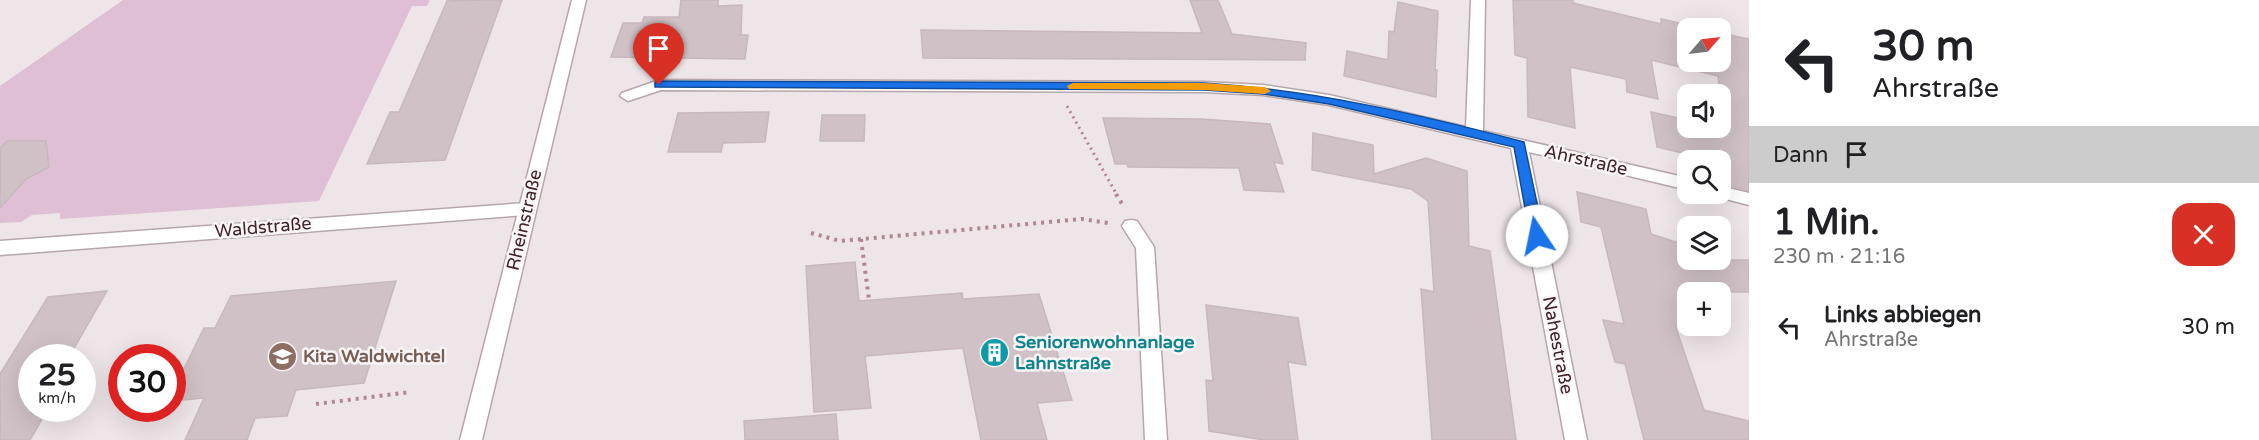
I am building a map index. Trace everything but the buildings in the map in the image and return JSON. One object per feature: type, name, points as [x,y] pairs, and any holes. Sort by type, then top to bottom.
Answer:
[{"type":"street","name":"Rheinstraße","points":[[471,440],[579,0]]},
{"type":"street","points":[[1475,135],[1478,0]]},
{"type":"street","name":"Ahrstraße","points":[[628,96],[659,85],[1204,87],[1263,90],[1329,100],[1677,181]]},
{"type":"street","name":"Nahestraße","points":[[1519,145],[1576,440]]},
{"type":"street","points":[[1731,195],[1749,199]]},
{"type":"street","name":"Waldstraße","points":[[0,248],[526,209]]},
{"type":"street","points":[[1131,226],[1145,247],[1156,440]]},
{"type":"path","points":[[811,233],[840,241],[1082,219],[1131,226],[1120,197],[1068,106],[1060,86]]},
{"type":"path","points":[[861,239],[869,300]]},
{"type":"path","points":[[316,404],[411,392]]},
{"type":"shaded area","points":[[123,0],[430,0],[427,6],[412,6],[319,201],[60,219],[60,213],[32,215],[21,222],[0,223],[0,86]]},
{"type":"slow traffic","points":[[1073,86],[1204,87],[1265,91]]},
{"type":"place","name":"Seniorenwohnanlage Lahnstraße","points":[[994,352]]},
{"type":"place","name":"Kita Waldwichtel","points":[[282,356]]},
{"type":"route","points":[[659,85],[1204,87],[1263,90],[1329,100],[1519,145],[1537,236]]}]
